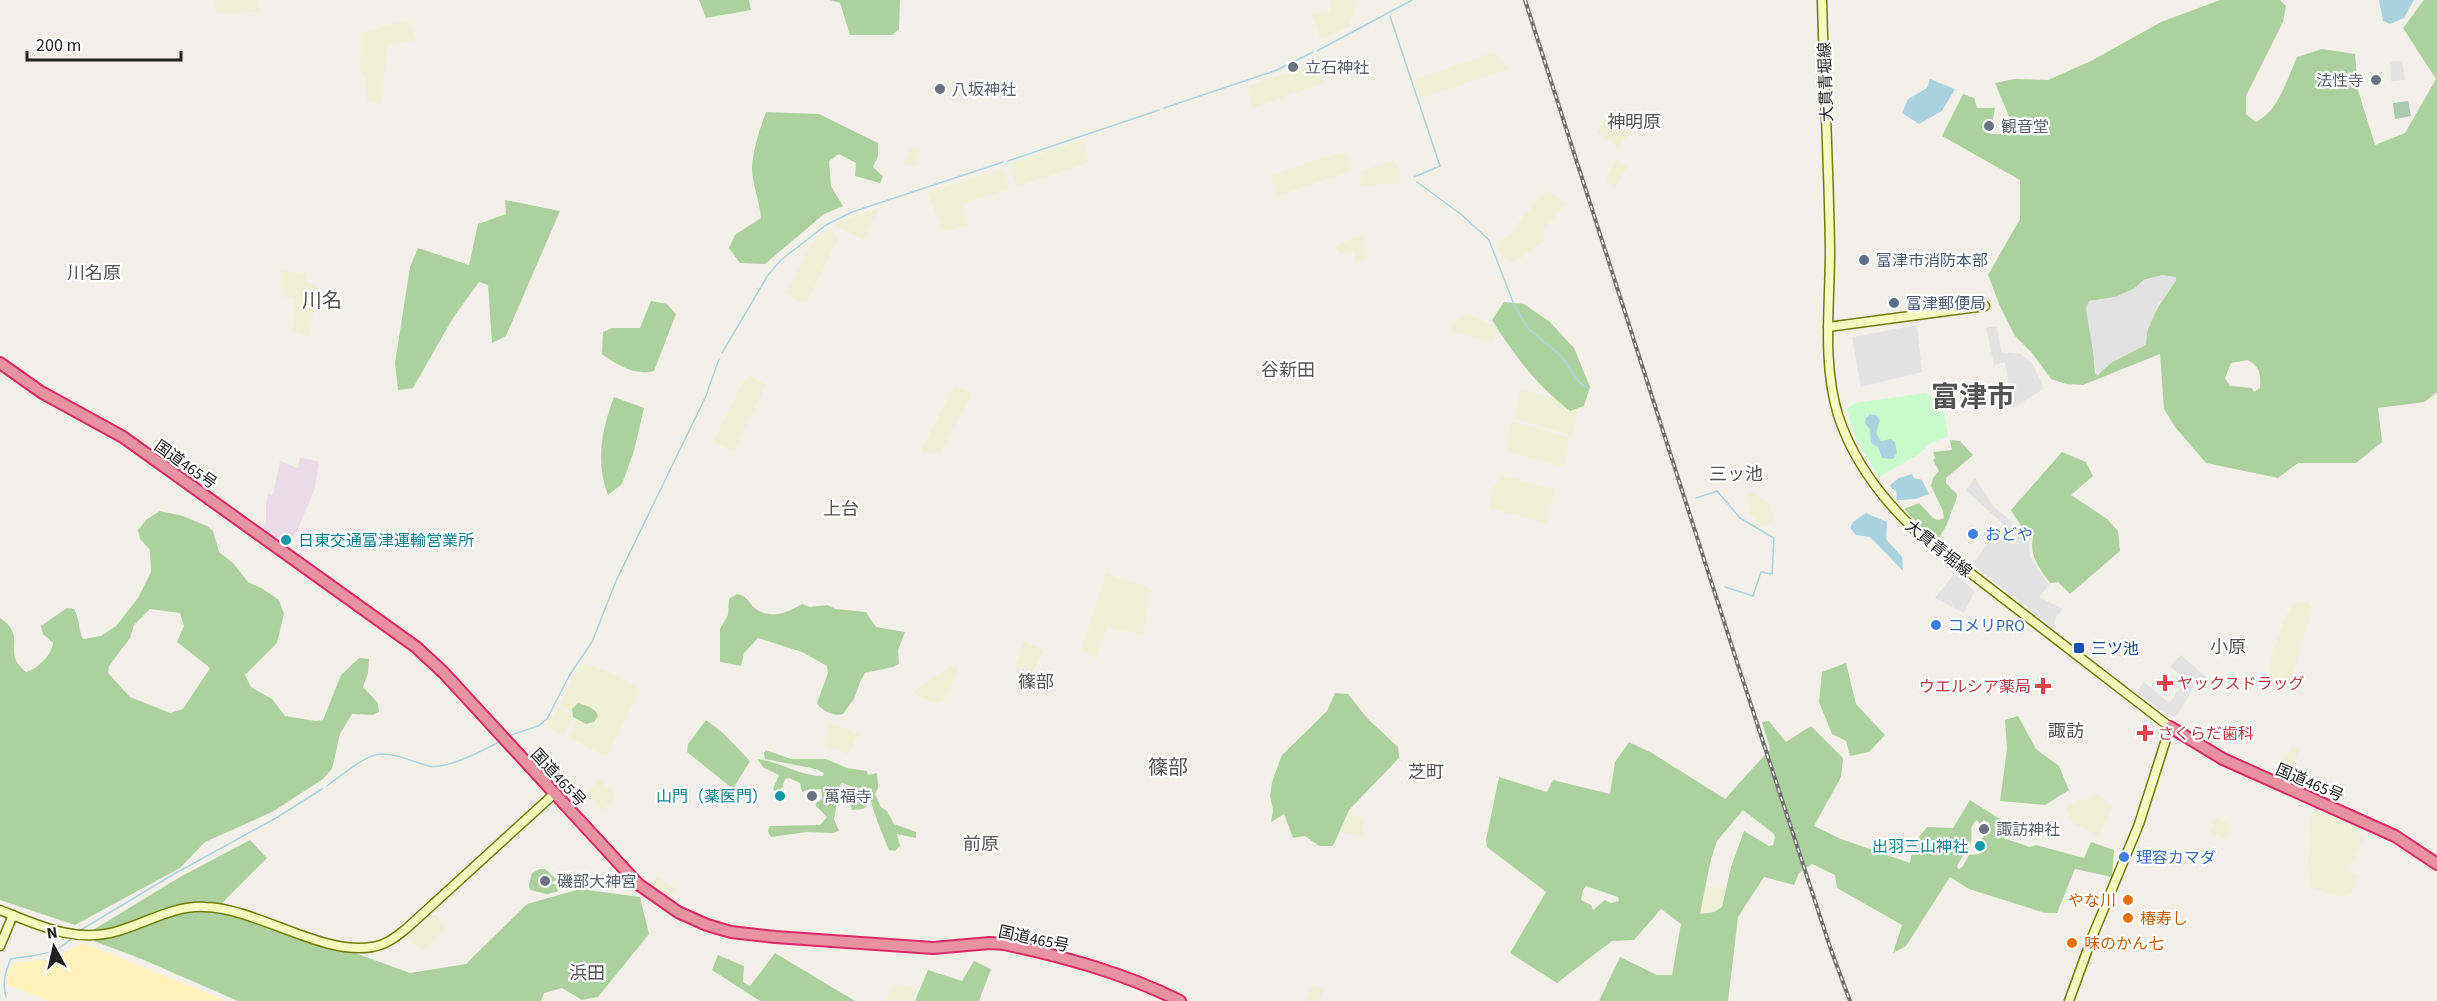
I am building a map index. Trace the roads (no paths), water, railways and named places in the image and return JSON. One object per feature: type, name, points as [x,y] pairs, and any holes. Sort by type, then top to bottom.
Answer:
[{"type":"highway","name":"国道465号","points":[[0,363],[41,392],[123,437],[416,647],[444,673],[638,884],[678,912],[707,925],[731,932],[933,948],[1004,944],[1128,977],[1180,1001]]},
{"type":"highway","name":"国道465号","points":[[2170,727],[2234,764],[2395,837],[2437,864]]},
{"type":"main road","name":"大貫青堀線","points":[[1822,0],[1830,253],[1828,327],[1830,380],[1838,414],[1861,465],[1883,497],[1930,543],[2170,727]]},
{"type":"main road","points":[[1828,327],[1985,306]]},
{"type":"main road","points":[[2069,1001],[2093,935],[2139,824],[2170,727]]},
{"type":"main road","points":[[0,910],[64,933],[94,936],[116,932],[183,908],[201,906],[222,908],[350,948],[370,948],[384,944],[407,928],[554,794]]},
{"type":"main road","points":[[0,946],[13,915]]},
{"type":"water","points":[[2379,0],[2414,0],[2404,18],[2390,24],[2383,21]]},
{"type":"water","points":[[1930,79],[1955,89],[1942,111],[1919,124],[1902,113],[1908,99],[1927,88]]},
{"type":"water","points":[[1870,414],[1876,415],[1880,420],[1876,433],[1881,441],[1891,439],[1895,442],[1897,453],[1893,459],[1882,458],[1878,447],[1871,443],[1870,430],[1865,423]]},
{"type":"water","points":[[1912,474],[1914,478],[1922,480],[1929,494],[1915,499],[1897,500],[1896,490],[1890,485],[1899,478]]},
{"type":"water","points":[[1866,513],[1887,522],[1886,539],[1902,557],[1903,571],[1870,537],[1856,535],[1850,528],[1853,522]]},
{"type":"waterway","points":[[1317,51],[1412,0]]},
{"type":"waterway","points":[[1390,16],[1440,166],[1414,177]]},
{"type":"waterway","points":[[1164,108],[1277,70],[1313,52]]},
{"type":"waterway","points":[[1008,161],[1159,110]]},
{"type":"waterway","points":[[722,353],[768,275],[781,260],[826,225],[852,212],[1003,162]]},
{"type":"waterway","points":[[1417,182],[1462,215],[1489,240],[1515,307],[1528,328],[1561,356],[1580,383],[1588,388]]},
{"type":"waterway","points":[[508,736],[538,726],[547,719],[569,676],[592,642],[616,581],[706,396],[719,359]]},
{"type":"waterway","points":[[1696,498],[1717,491],[1740,518],[1774,538],[1772,574],[1761,572],[1753,596],[1725,587]]},
{"type":"waterway","points":[[327,786],[359,763],[379,754],[436,766],[464,758],[499,742]]},
{"type":"waterway","points":[[79,931],[174,874],[276,818],[322,789]]},
{"type":"waterway","points":[[6,997],[5,977],[11,959],[51,952],[72,938]]},
{"type":"railway","points":[[1525,0],[1736,659],[1831,950],[1850,1001]]},
{"type":"place","name":"立石神社","points":[[1293,67]]},
{"type":"place","name":"法性寺","points":[[2376,80]]},
{"type":"place","name":"八坂神社","points":[[940,89]]},
{"type":"place","name":"観音堂","points":[[1989,126]]},
{"type":"place","name":"富津市消防本部","points":[[1864,260]]},
{"type":"place","name":"富津郵便局","points":[[1894,303]]},
{"type":"place","name":"おどや","points":[[1973,534]]},
{"type":"place","name":"日東交通富津運輸営業所","points":[[286,540]]},
{"type":"place","name":"コメリPRO","points":[[1936,625]]},
{"type":"place","name":"三ツ池","points":[[2079,648]]},
{"type":"place","name":"ヤックスドラッグ","points":[[2165,683]]},
{"type":"place","name":"ウエルシア薬局","points":[[2043,686]]},
{"type":"place","name":"さくらだ歯科","points":[[2145,733]]},
{"type":"place","name":"山門（薬医門）","points":[[780,796]]},
{"type":"place","name":"萬福寺","points":[[812,796]]},
{"type":"place","name":"諏訪神社","points":[[1984,829]]},
{"type":"place","name":"出羽三山神社","points":[[1980,846]]},
{"type":"place","name":"理容カマダ","points":[[2124,857]]},
{"type":"place","name":"磯部大神宮","points":[[545,881]]},
{"type":"place","name":"やな川","points":[[2128,900]]},
{"type":"place","name":"椿寿し","points":[[2128,918]]},
{"type":"place","name":"味のかん七","points":[[2072,943]]},
{"type":"district","name":"神明原","points":[[1634,122]]},
{"type":"district","name":"川名原","points":[[94,273]]},
{"type":"district","name":"川名","points":[[322,300]]},
{"type":"district","name":"谷新田","points":[[1288,370]]},
{"type":"district","name":"富津市","points":[[1973,396]]},
{"type":"district","name":"三ッ池","points":[[1736,474]]},
{"type":"district","name":"上台","points":[[841,509]]},
{"type":"district","name":"小原","points":[[2228,647]]},
{"type":"district","name":"篠部","points":[[1036,682]]},
{"type":"district","name":"諏訪","points":[[2066,731]]},
{"type":"district","name":"篠部","points":[[1168,767]]},
{"type":"district","name":"芝町","points":[[1426,772]]},
{"type":"district","name":"前原","points":[[981,844]]},
{"type":"district","name":"浜田","points":[[587,973]]}]
